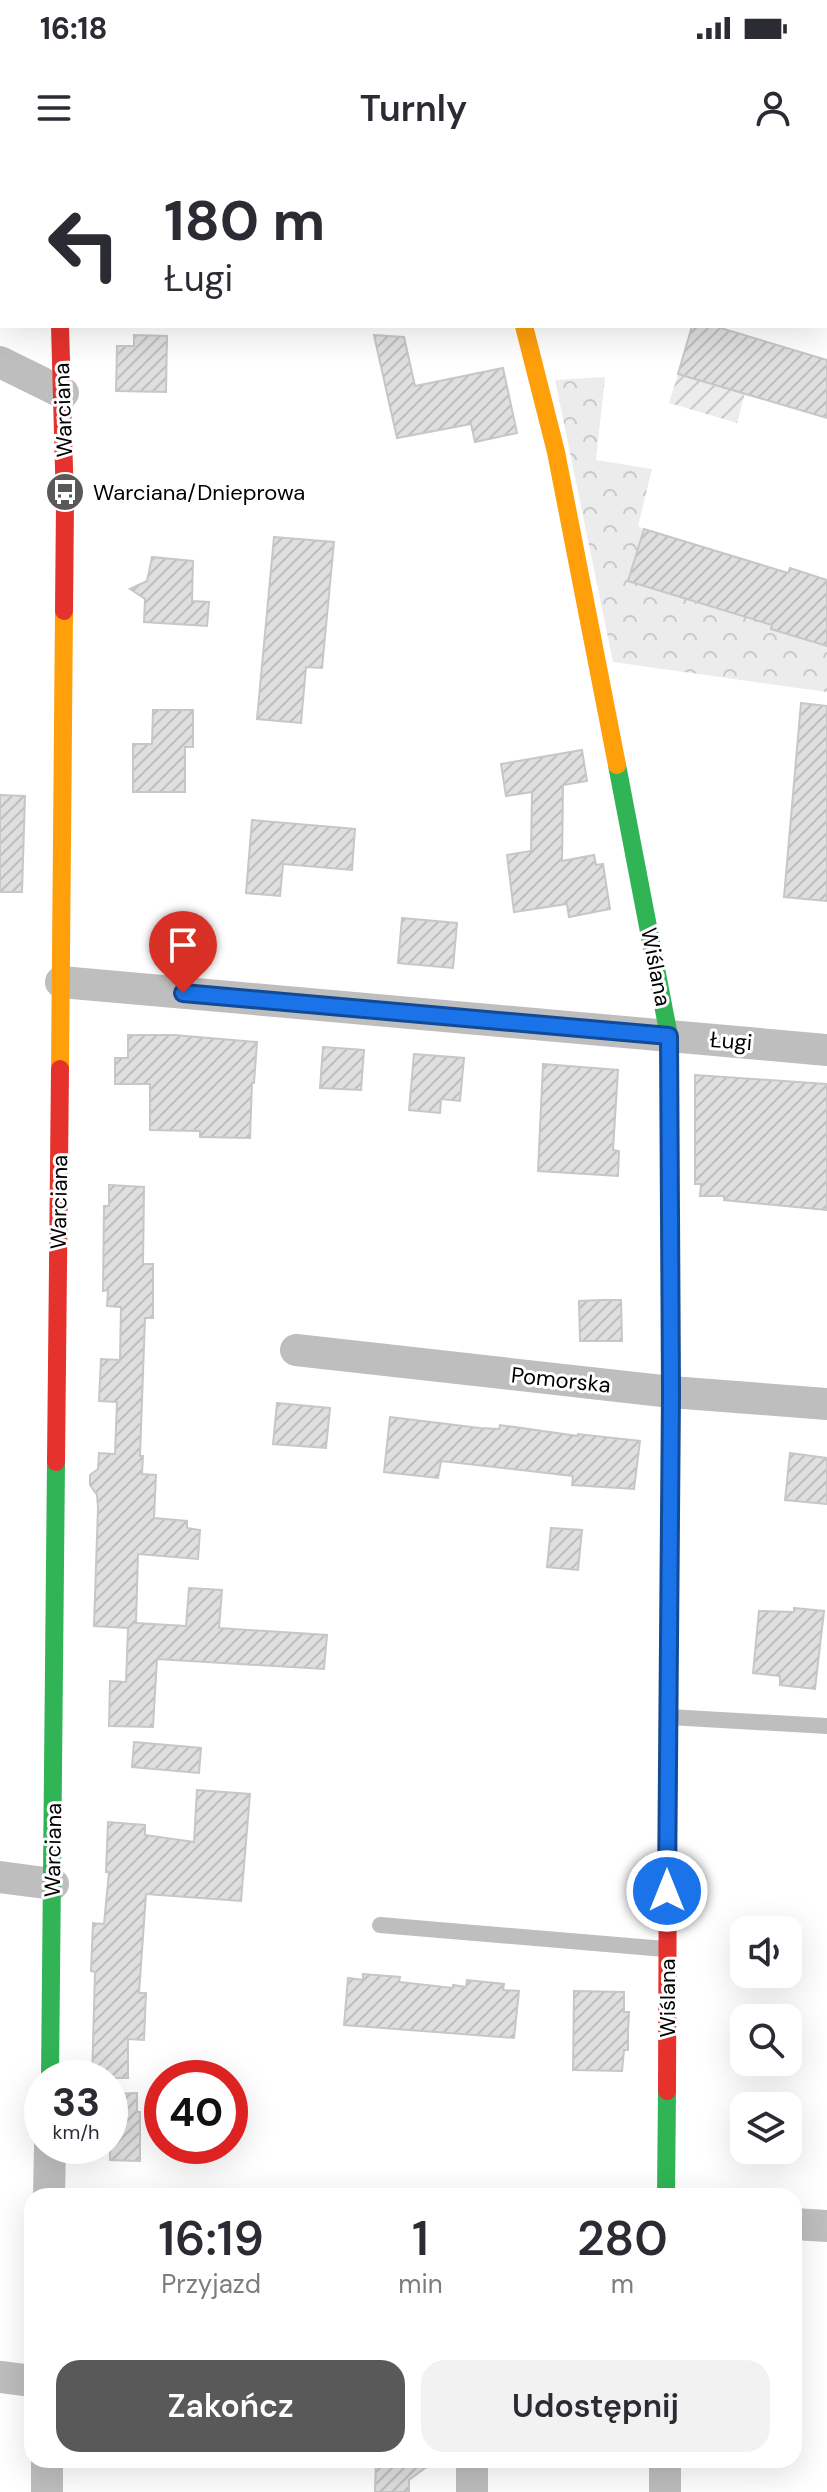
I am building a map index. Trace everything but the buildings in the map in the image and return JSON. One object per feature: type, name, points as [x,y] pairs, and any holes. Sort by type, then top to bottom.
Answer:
[{"type":"street","name":"Warciana","points":[[50,2060],[65,519],[60,328]]},
{"type":"street","name":"Wiślana","points":[[525,328],[556,452],[669,1036],[671,1392],[666,2188]]},
{"type":"street","points":[[0,362],[63,393]]},
{"type":"street","name":"Ługi","points":[[61,982],[827,1050]]},
{"type":"street","name":"Pomorska","points":[[296,1350],[671,1392],[827,1404]]},
{"type":"street","points":[[0,1877],[53,1884]]},
{"type":"street","points":[[49,2188],[50,2164]]},
{"type":"street","points":[[802,2224],[827,2226]]},
{"type":"street","points":[[0,2377],[24,2380]]},
{"type":"street","points":[[47,2468],[47,2492]]},
{"type":"street","points":[[472,2468],[472,2492]]},
{"type":"street","points":[[665,2468],[665,2492]]},
{"type":"lane","points":[[667,1717],[827,1726]]},
{"type":"lane","points":[[380,1925],[667,1949]]},
{"type":"green space","points":[[678,374],[745,393],[737,423],[669,403]]},
{"type":"green space","points":[[605,377],[596,460],[652,469],[638,526],[644,529],[628,581],[772,625],[772,629],[827,646],[827,692],[613,662],[555,380]]},
{"type":"traffic: fast","points":[[617,765],[669,1036],[671,1392],[668,1808]]},
{"type":"traffic: fast","points":[[50,2060],[56,1462]]},
{"type":"traffic: fast","points":[[666,2188],[667,2091]]},
{"type":"traffic: slow","points":[[525,328],[556,452],[617,765]]},
{"type":"traffic: slow","points":[[60,1069],[64,611]]},
{"type":"traffic: jam","points":[[60,328],[65,504],[64,611]]},
{"type":"traffic: jam","points":[[56,1462],[60,1069]]},
{"type":"traffic: jam","points":[[667,2091],[668,1808]]},
{"type":"place","name":"Warciana/Dnieprowa","points":[[65,492]]},
{"type":"route","points":[[183,993],[669,1036],[671,1392],[667,1891]]}]
